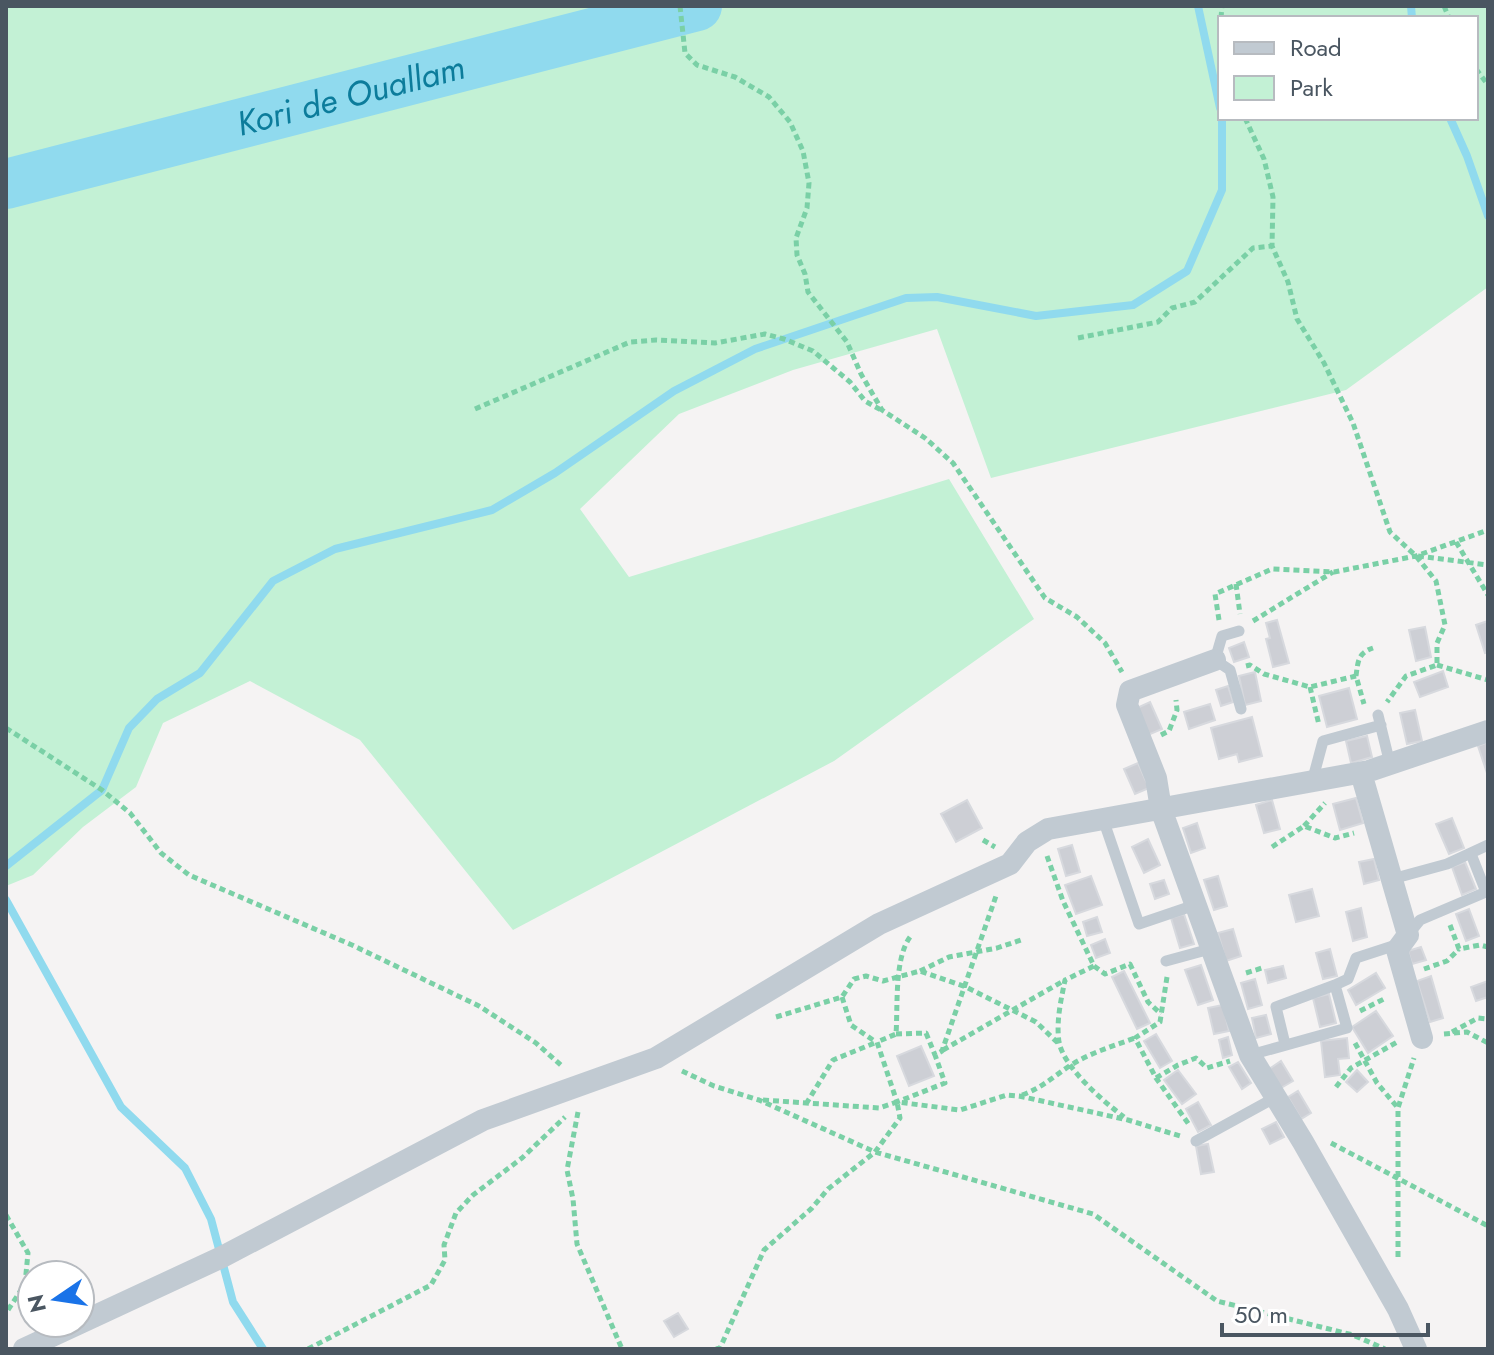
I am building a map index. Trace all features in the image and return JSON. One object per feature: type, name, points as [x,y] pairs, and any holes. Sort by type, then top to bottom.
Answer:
[{"type":"street","points":[[1222,665],[1175,675],[1130,691],[1127,705],[1156,778],[1161,809],[1250,1055],[1398,1309],[1416,1349]]},
{"type":"street","points":[[96,1316],[222,1257],[483,1120],[656,1058],[879,924],[1010,864],[1027,842],[1048,829],[1361,773],[1488,731]]},
{"type":"street","points":[[1361,773],[1392,879],[1405,939],[1397,950],[1422,1038]]},
{"type":"street","points":[[24,1349],[46,1339]]},
{"type":"lane","points":[[1239,631],[1222,636],[1222,665],[1241,709]]},
{"type":"lane","points":[[1312,782],[1323,741],[1379,720],[1390,764]]},
{"type":"lane","points":[[1103,819],[1139,924],[1195,905]]},
{"type":"lane","points":[[1392,879],[1447,864],[1488,845]]},
{"type":"lane","points":[[1285,1044],[1276,1007],[1348,979],[1356,958],[1405,939],[1420,920],[1486,892],[1471,854]]},
{"type":"lane","points":[[1166,961],[1210,949]]},
{"type":"lane","points":[[1250,1055],[1346,1024],[1335,985]]},
{"type":"lane","points":[[1196,1141],[1276,1097]]},
{"type":"path","points":[[680,6],[685,53],[697,65],[735,77],[769,97],[790,122],[803,151],[809,183],[807,208],[796,238],[797,255],[808,292],[847,342],[882,410]]},
{"type":"path","points":[[1246,120],[1264,159],[1273,197],[1272,246],[1288,282],[1297,319],[1324,363],[1353,423],[1390,532],[1416,556],[1436,581],[1445,625],[1437,643],[1437,665]]},
{"type":"path","points":[[1078,338],[1158,322],[1172,308],[1195,302],[1253,248],[1272,246]]},
{"type":"path","points":[[475,409],[630,342],[715,343],[765,334],[813,351],[850,382],[865,401],[925,438],[953,463],[1033,584],[1045,598],[1077,617],[1105,643],[1130,691]]},
{"type":"path","points":[[1222,636],[1215,594],[1272,569],[1334,572],[1416,556],[1488,530]]},
{"type":"path","points":[[1456,542],[1488,595]]},
{"type":"path","points":[[1416,556],[1488,565]]},
{"type":"path","points":[[1239,631],[1334,572]]},
{"type":"path","points":[[1236,584],[1241,615],[1239,631]]},
{"type":"path","points":[[1373,648],[1364,651],[1358,660],[1356,676],[1365,707],[1379,720],[1406,676],[1437,665],[1488,680]]},
{"type":"path","points":[[1222,665],[1250,665],[1264,674],[1310,687],[1356,676]]},
{"type":"path","points":[[1142,743],[1169,731],[1177,710],[1175,675]]},
{"type":"path","points":[[1310,687],[1323,741]]},
{"type":"path","points":[[6,728],[121,805],[161,853],[189,875],[352,945],[479,1006],[536,1043],[583,1085]]},
{"type":"path","points":[[1272,847],[1304,826],[1335,838],[1377,827]]},
{"type":"path","points":[[1037,835],[1063,901],[1094,966],[1105,974],[1130,964],[1148,1002],[1161,1014]]},
{"type":"path","points":[[942,1051],[966,987],[988,913],[1010,864]]},
{"type":"path","points":[[1444,909],[1459,949]]},
{"type":"path","points":[[771,1018],[842,997],[854,979],[866,976],[883,981],[920,971],[949,957],[997,948],[1024,939]]},
{"type":"path","points":[[1398,1108],[1377,1083],[1346,1024],[1406,981],[1447,961],[1459,949],[1480,945],[1488,947]]},
{"type":"path","points":[[1019,1096],[1040,1088],[1071,1065],[1135,1038],[1160,1022],[1167,981],[1166,961]]},
{"type":"path","points":[[896,1034],[900,964]]},
{"type":"path","points":[[935,1055],[1010,1010],[1094,966]]},
{"type":"path","points":[[920,971],[966,987],[1036,1022],[1059,1044],[1071,1065],[1103,1100],[1128,1120]]},
{"type":"path","points":[[1059,1044],[1058,1010],[1065,980]]},
{"type":"path","points":[[716,1349],[720,1348],[764,1250],[812,1208],[828,1189],[875,1152],[900,1118],[877,1042],[851,1025],[842,997]]},
{"type":"path","points":[[1451,1032],[1478,1018],[1488,1019]]},
{"type":"path","points":[[1336,1087],[1351,1068],[1393,1042],[1467,1032],[1488,1043]]},
{"type":"path","points":[[759,1100],[806,1104],[879,1108],[945,1083],[926,1033],[896,1034],[833,1060],[806,1104]]},
{"type":"path","points":[[1135,1038],[1196,1141]]},
{"type":"path","points":[[1398,1266],[1398,1108],[1422,1038]]},
{"type":"path","points":[[1156,1078],[1196,1058],[1207,1068],[1250,1055]]},
{"type":"path","points":[[656,1058],[714,1086],[759,1100],[875,1152],[1093,1214],[1217,1301],[1353,1335],[1385,1349]]},
{"type":"path","points":[[897,1102],[960,1110],[1007,1095],[1019,1096],[1128,1120],[1196,1141]]},
{"type":"path","points":[[308,1349],[431,1285],[442,1270],[444,1245],[456,1213],[473,1195],[522,1158],[580,1103],[567,1170],[577,1244],[622,1349]]},
{"type":"path","points":[[1303,1142],[1315,1134],[1488,1226]]},
{"type":"path","points":[[6,1215],[28,1253],[25,1284],[6,1313]]},
{"type":"green space","points":[[6,6],[1488,6],[1488,287],[1346,390],[991,478],[937,329],[793,370],[679,414],[580,509],[629,577],[949,479],[1034,619],[834,761],[513,930],[360,740],[250,681],[163,723],[136,787],[83,827],[33,875],[6,886]]},
{"type":"building","points":[[1277,620],[1289,663],[1273,667],[1266,639],[1270,638],[1266,623]]},
{"type":"building","points":[[1488,621],[1488,652],[1485,653],[1476,625]]},
{"type":"building","points":[[1425,627],[1431,657],[1416,661],[1409,630]]},
{"type":"building","points":[[1244,642],[1249,657],[1234,662],[1229,648]]},
{"type":"building","points":[[1443,671],[1448,687],[1420,697],[1414,682]]},
{"type":"building","points":[[1255,672],[1261,701],[1245,705],[1239,676]]},
{"type":"building","points":[[1228,686],[1233,702],[1221,706],[1216,690]]},
{"type":"building","points":[[1349,688],[1357,719],[1327,727],[1319,696]]},
{"type":"building","points":[[1150,702],[1162,729],[1148,735],[1137,708]]},
{"type":"building","points":[[1210,704],[1215,720],[1189,729],[1184,712]]},
{"type":"building","points":[[1415,710],[1422,741],[1407,744],[1400,713]]},
{"type":"building","points":[[1252,717],[1262,756],[1239,762],[1237,754],[1219,759],[1211,728]]},
{"type":"building","points":[[1367,736],[1372,757],[1351,763],[1346,741]]},
{"type":"building","points":[[1488,742],[1488,773],[1487,773],[1478,746]]},
{"type":"building","points":[[1138,763],[1149,788],[1135,794],[1124,769]]},
{"type":"building","points":[[1356,798],[1363,823],[1340,830],[1333,804]]},
{"type":"building","points":[[967,800],[982,828],[956,842],[941,814]]},
{"type":"building","points":[[1272,800],[1280,829],[1264,833],[1256,805]]},
{"type":"building","points":[[1452,818],[1464,848],[1449,854],[1436,824]]},
{"type":"building","points":[[1197,823],[1205,848],[1191,853],[1183,828]]},
{"type":"building","points":[[1148,839],[1160,865],[1144,873],[1132,847]]},
{"type":"building","points":[[1072,845],[1080,872],[1066,876],[1058,849]]},
{"type":"building","points":[[1374,859],[1379,880],[1364,884],[1359,862]]},
{"type":"building","points":[[1465,862],[1476,889],[1462,895],[1452,867]]},
{"type":"building","points":[[1091,876],[1102,905],[1076,914],[1065,885]]},
{"type":"building","points":[[1218,876],[1227,906],[1214,910],[1204,880]]},
{"type":"building","points":[[1164,880],[1169,894],[1155,899],[1150,884]]},
{"type":"building","points":[[1312,889],[1319,916],[1296,922],[1289,895]]},
{"type":"building","points":[[1361,908],[1367,937],[1353,941],[1346,912]]},
{"type":"building","points":[[1469,909],[1479,936],[1466,941],[1456,914]]},
{"type":"building","points":[[1184,914],[1194,944],[1180,948],[1171,918]]},
{"type":"building","points":[[1097,917],[1102,932],[1087,936],[1083,922]]},
{"type":"building","points":[[1233,929],[1241,956],[1226,961],[1218,933]]},
{"type":"building","points":[[1105,939],[1110,953],[1096,958],[1091,945]]},
{"type":"building","points":[[1421,947],[1426,960],[1412,964],[1408,951]]},
{"type":"building","points":[[1330,949],[1337,976],[1323,979],[1316,953]]},
{"type":"building","points":[[1201,965],[1213,1000],[1198,1005],[1185,970]]},
{"type":"building","points":[[1283,966],[1286,978],[1268,983],[1265,970]]},
{"type":"building","points":[[1124,971],[1150,1023],[1137,1029],[1112,977]]},
{"type":"building","points":[[1376,973],[1385,988],[1356,1005],[1348,990]]},
{"type":"building","points":[[1431,976],[1443,1018],[1430,1022],[1417,981]]},
{"type":"building","points":[[1255,979],[1262,1005],[1248,1009],[1241,983]]},
{"type":"building","points":[[1488,981],[1488,997],[1476,1001],[1471,987]]},
{"type":"building","points":[[1329,994],[1336,1023],[1320,1027],[1313,998]]},
{"type":"building","points":[[1223,1005],[1229,1031],[1214,1034],[1208,1008]]},
{"type":"building","points":[[1376,1011],[1393,1036],[1368,1053],[1352,1027]]},
{"type":"building","points":[[1266,1015],[1271,1034],[1256,1038],[1252,1018]]},
{"type":"building","points":[[1156,1034],[1172,1061],[1160,1068],[1144,1041]]},
{"type":"building","points":[[1228,1037],[1232,1055],[1223,1058],[1219,1040]]},
{"type":"building","points":[[1347,1038],[1349,1058],[1338,1059],[1340,1075],[1325,1077],[1321,1041]]},
{"type":"building","points":[[921,1046],[934,1076],[909,1086],[897,1056]]},
{"type":"building","points":[[1281,1061],[1293,1081],[1281,1088],[1269,1069]]},
{"type":"building","points":[[1238,1062],[1251,1083],[1242,1089],[1229,1067]]},
{"type":"building","points":[[1178,1070],[1196,1094],[1182,1104],[1164,1080]]},
{"type":"building","points":[[1357,1070],[1368,1082],[1357,1092],[1346,1082]]},
{"type":"building","points":[[1298,1091],[1311,1113],[1301,1119],[1288,1097]]},
{"type":"building","points":[[1198,1102],[1211,1125],[1198,1132],[1186,1109]]},
{"type":"building","points":[[1276,1122],[1284,1137],[1270,1144],[1262,1129]]},
{"type":"building","points":[[1208,1144],[1214,1172],[1201,1174],[1196,1146]]},
{"type":"building","points":[[678,1313],[688,1329],[674,1337],[664,1321]]},
{"type":"waterway","name":"Kori de Ouallam","points":[[6,184],[697,6]]},
{"type":"waterway","points":[[1198,6],[1218,99]]},
{"type":"waterway","points":[[1411,6],[1412,16]]},
{"type":"waterway","points":[[6,866],[102,790],[129,728],[157,699],[200,673],[273,581],[335,549],[492,510],[555,473],[674,391],[755,349],[906,298],[937,297],[1036,316],[1133,305],[1187,271],[1222,190],[1222,120]]},
{"type":"waterway","points":[[1451,120],[1488,216]]},
{"type":"waterway","points":[[6,900],[121,1107],[185,1168],[211,1219],[233,1302],[263,1349]]}]
